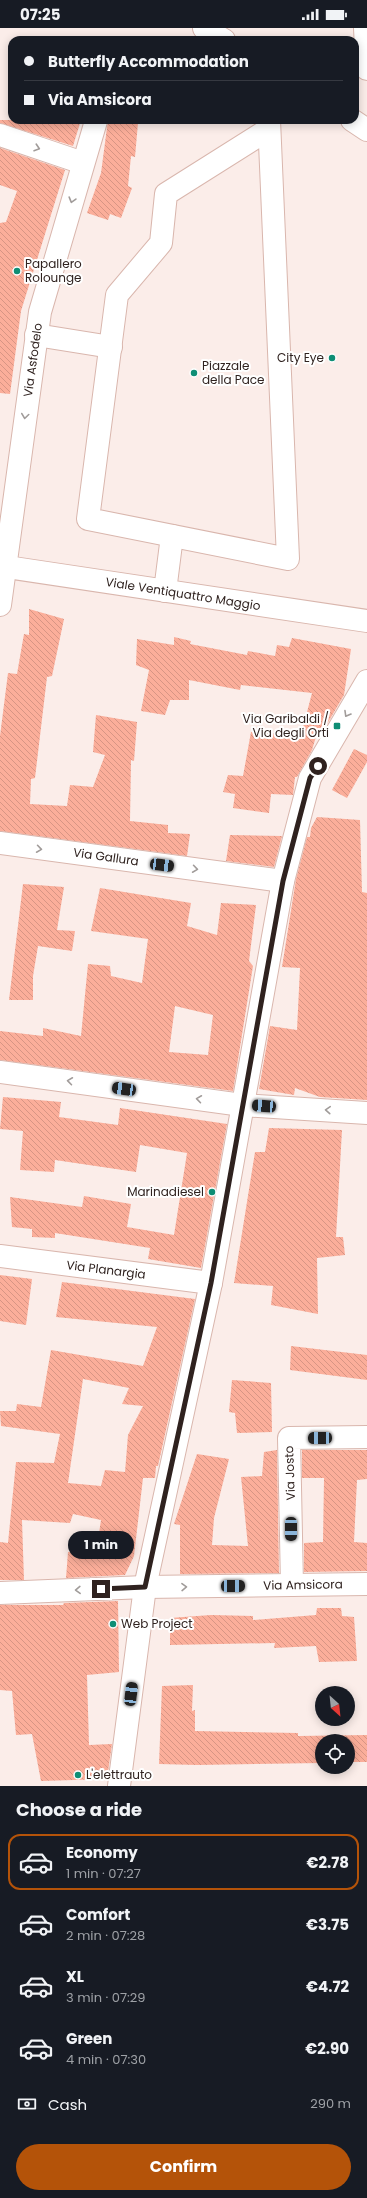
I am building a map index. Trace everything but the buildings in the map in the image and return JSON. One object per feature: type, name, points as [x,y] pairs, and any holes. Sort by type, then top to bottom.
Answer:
[{"type":"street","points":[[204,28],[217,36]]},
{"type":"street","points":[[364,28],[367,69]]},
{"type":"street","name":"Via Asfodelo","points":[[0,605],[2,566],[40,312],[95,124]]},
{"type":"street","points":[[358,124],[367,130]]},
{"type":"street","points":[[269,125],[288,559],[88,519],[118,295],[161,243],[166,194],[269,125]]},
{"type":"street","points":[[0,136],[83,163]]},
{"type":"street","points":[[36,335],[111,347]]},
{"type":"street","points":[[165,591],[172,536]]},
{"type":"street","name":"Viale Ventiquattro Maggio","points":[[2,566],[367,621]]},
{"type":"street","points":[[119,1786],[145,1587],[211,1283],[283,881],[310,778],[367,681]]},
{"type":"street","name":"Via Gallura","points":[[0,843],[283,881]]},
{"type":"street","points":[[0,1072],[242,1105],[367,1113]]},
{"type":"street","name":"Via Planargia","points":[[0,1256],[211,1283]]},
{"type":"street","name":"Via Josto","points":[[292,1585],[289,1438],[367,1437]]},
{"type":"street","name":"Via Amsicora","points":[[0,1593],[145,1587],[367,1584]]},
{"type":"place","name":"Papallero Rolounge","points":[[17,271]]},
{"type":"place","name":"City Eye","points":[[332,358]]},
{"type":"place","name":"Piazzale della Pace","points":[[194,373]]},
{"type":"place","name":"Via Garibaldi / Via degli Orti","points":[[337,726]]},
{"type":"place","name":"Marinadiesel","points":[[212,1192]]},
{"type":"place","name":"Web Project","points":[[113,1624]]},
{"type":"place","name":"L'elettrauto","points":[[78,1775]]},
{"type":"route","points":[[101,1589],[145,1587],[211,1283],[283,881],[310,778],[318,766]]}]
